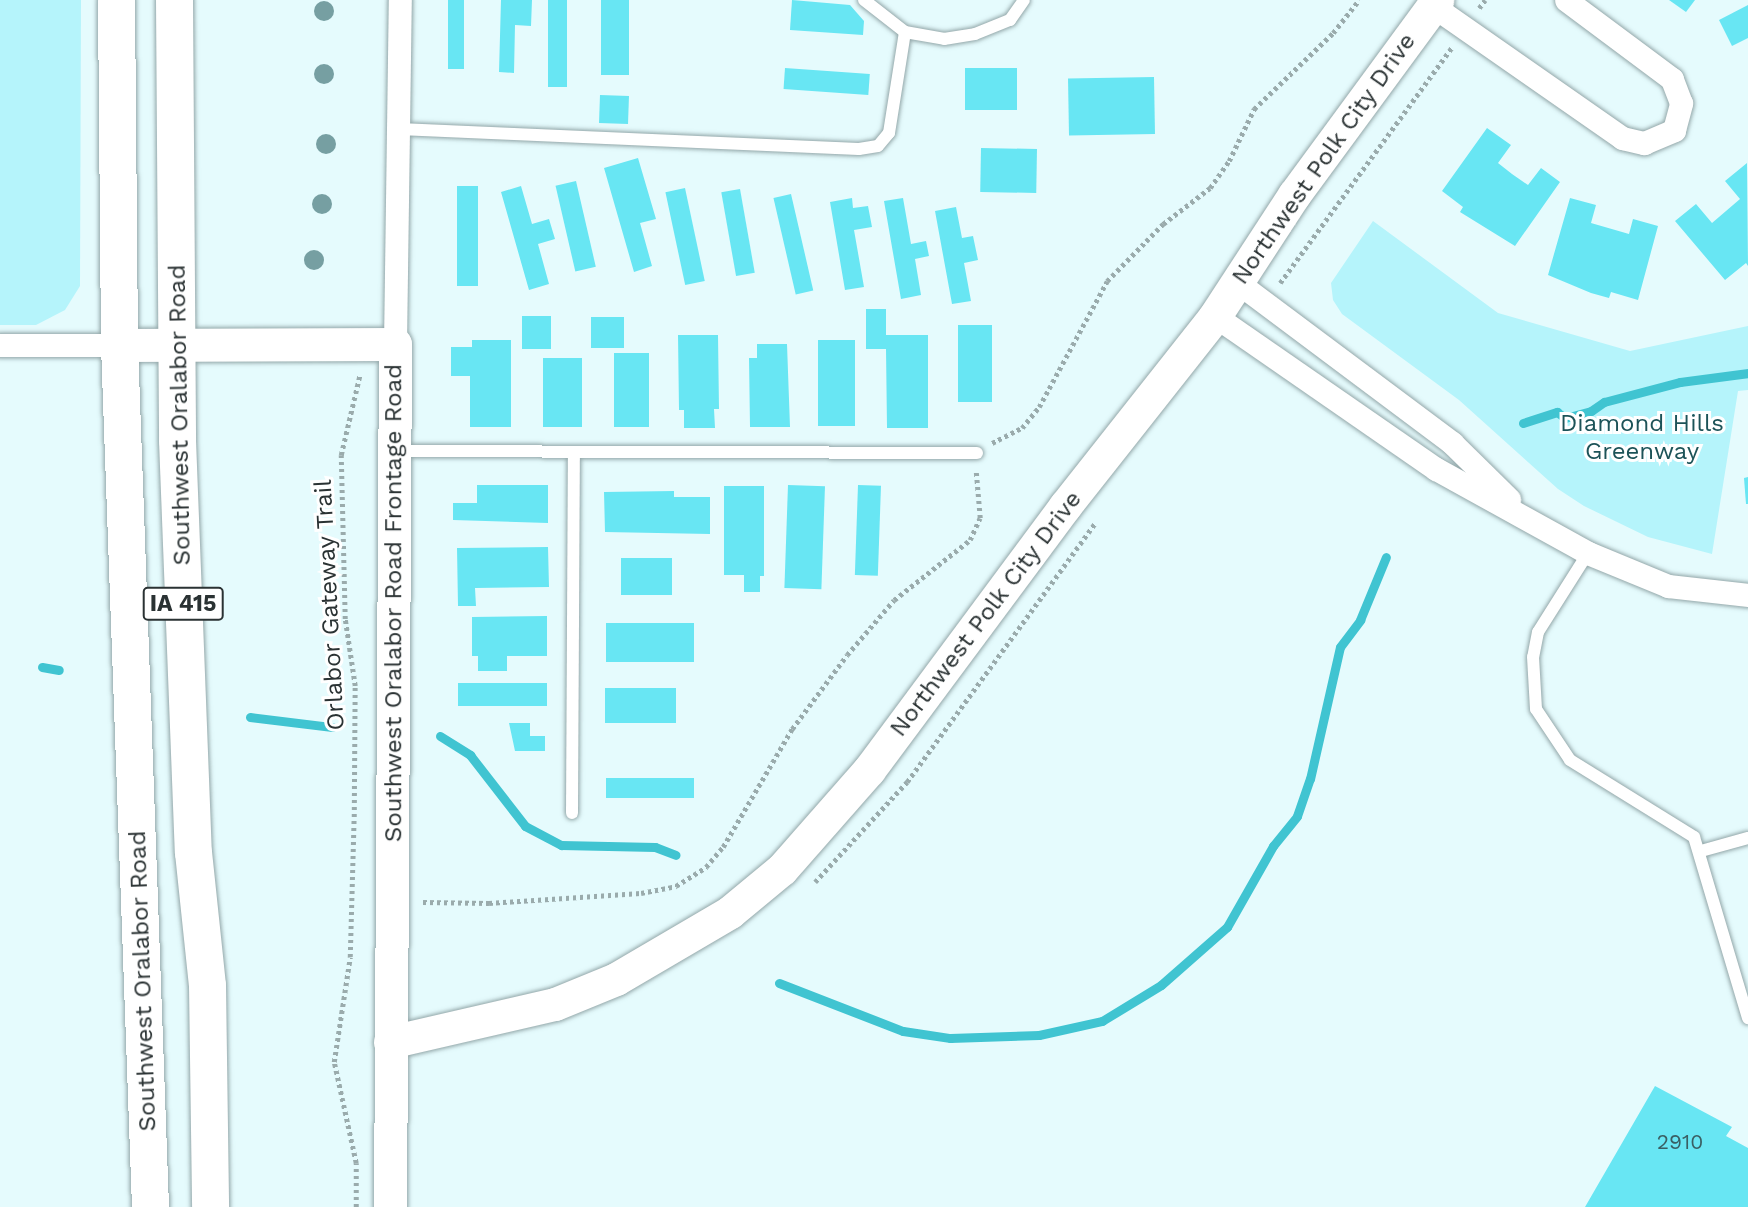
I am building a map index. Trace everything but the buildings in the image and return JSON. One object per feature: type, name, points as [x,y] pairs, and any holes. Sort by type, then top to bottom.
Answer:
[{"type":"main road","name":"Southwest Oralabor Road","points":[[116,0],[119,345],[142,900],[141,989],[150,1207]]},
{"type":"main road","name":"Southwest Oralabor Road","points":[[174,0],[177,440],[193,852],[207,985],[210,1207]]},
{"type":"main road","points":[[128,1207],[141,989]]},
{"type":"street","name":"Southwest Oralabor Road Frontage Road","points":[[390,1207],[396,451],[381,344],[399,129],[400,0]]},
{"type":"street","points":[[1435,3],[1622,138],[1644,143],[1674,130],[1681,103],[1672,79],[1566,0]]},
{"type":"street","name":"Northwest Polk City Drive","points":[[390,1042],[529,1011],[616,979],[719,919],[782,869],[869,770],[1065,506],[1215,316],[1294,195],[1435,3]]},
{"type":"street","points":[[1237,282],[1452,443],[1527,516]]},
{"type":"street","points":[[1215,316],[1436,469],[1527,516],[1588,553],[1668,586],[1748,595]]},
{"type":"street","points":[[0,345],[381,344]]},
{"type":"lane","points":[[864,0],[905,32],[944,39],[975,34],[1010,20],[1024,0]]},
{"type":"lane","points":[[399,129],[848,148],[878,146],[889,133],[905,32]]},
{"type":"lane","points":[[396,451],[977,453]]},
{"type":"lane","points":[[572,813],[574,452]]},
{"type":"lane","points":[[1588,553],[1538,632],[1533,657],[1536,709],[1570,760],[1596,781],[1622,790],[1694,837],[1702,851],[1748,1018]]},
{"type":"lane","points":[[1702,851],[1748,838]]},
{"type":"path","points":[[352,906],[392,903],[489,903],[641,893],[676,886],[706,867],[723,847],[792,729],[847,655],[894,600],[970,540],[980,518],[977,453],[1022,428],[1056,379],[1107,281],[1163,223],[1210,188],[1229,161],[1254,109],[1333,33],[1359,0]]},
{"type":"path","name":"Orlabor Gateway Trail","points":[[356,1207],[356,1163],[334,1062],[350,957],[355,686],[345,619],[341,455],[381,344]]},
{"type":"green space","points":[[0,0],[81,0],[80,286],[65,310],[36,325],[0,325]]},
{"type":"green space","name":"Diamond Hills Greenway","points":[[1373,221],[1498,313],[1630,351],[1748,326],[1748,390],[1738,391],[1712,554],[1648,537],[1584,506],[1558,489],[1459,400],[1342,314],[1333,300],[1331,283]]},
{"type":"waterway","points":[[1523,423],[1557,412],[1565,418],[1591,411],[1604,402],[1680,382],[1748,373]]},
{"type":"waterway","points":[[779,983],[903,1031],[950,1038],[1039,1035],[1102,1021],[1161,985],[1227,927],[1273,846],[1297,816],[1310,779],[1340,647],[1360,620],[1386,557]]},
{"type":"waterway","points":[[42,667],[59,670]]},
{"type":"waterway","points":[[250,717],[332,727]]},
{"type":"waterway","points":[[440,736],[470,755],[525,826],[561,845],[655,847],[676,855]]}]
